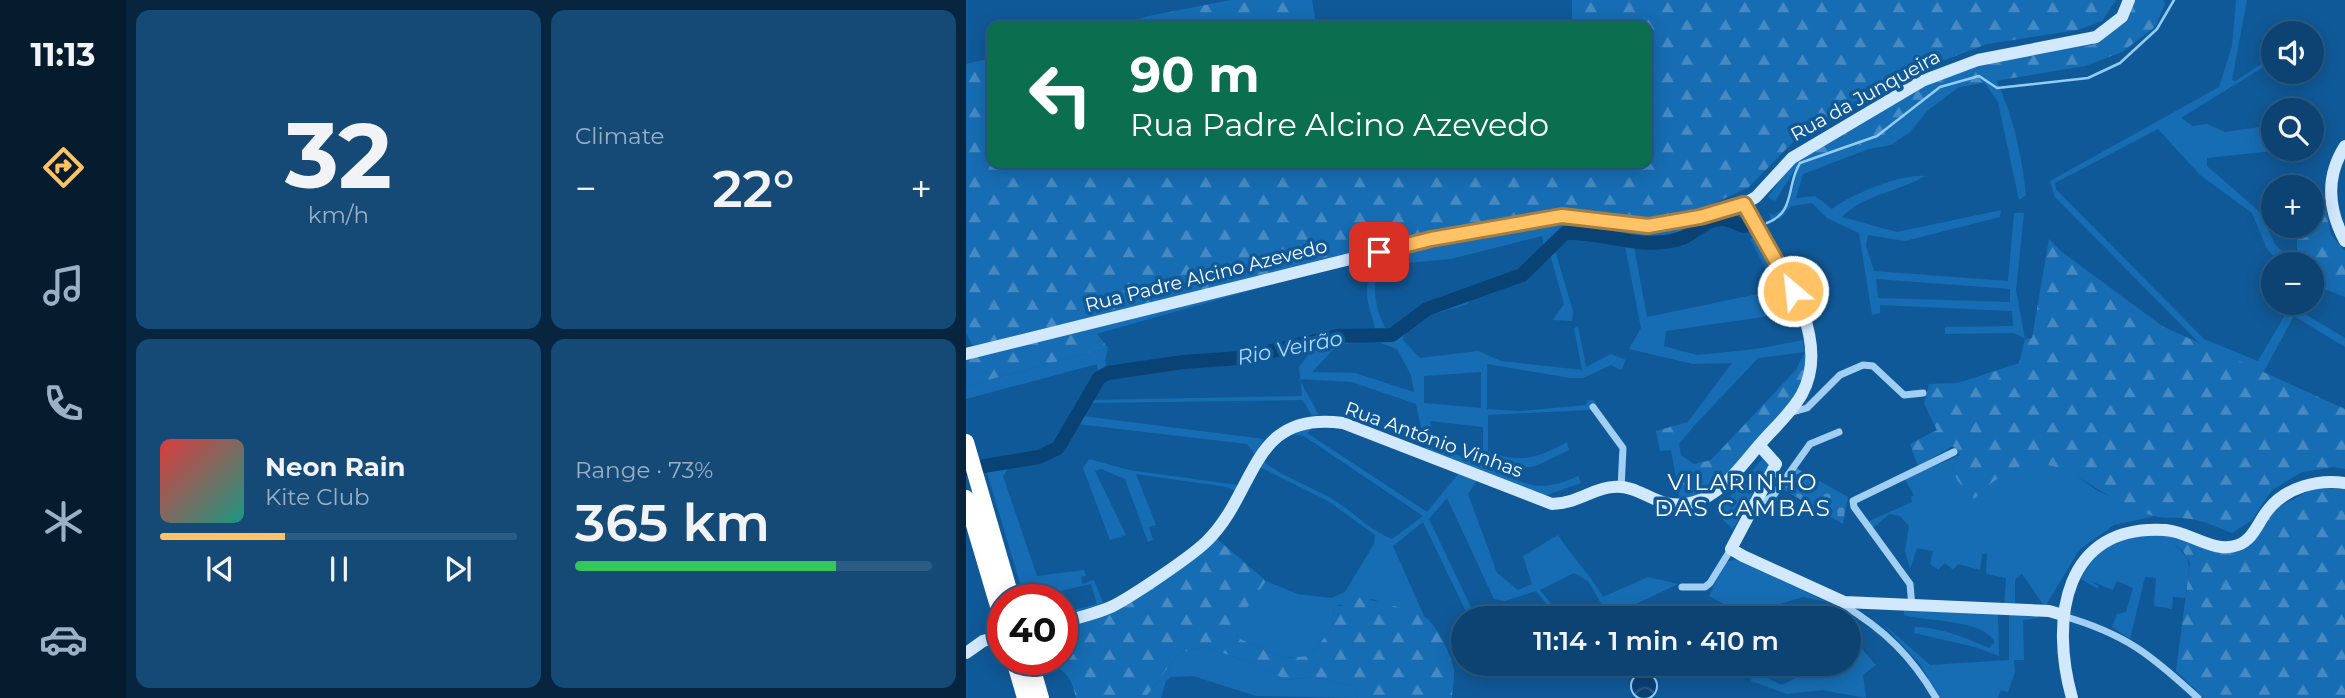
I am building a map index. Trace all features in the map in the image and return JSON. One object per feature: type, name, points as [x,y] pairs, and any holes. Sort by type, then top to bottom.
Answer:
[{"type":"highway","points":[[966,442],[1007,584]]},
{"type":"highway","points":[[966,498],[991,584]]},
{"type":"highway","points":[[1023,675],[1035,696]]},
{"type":"highway","points":[[1032,675],[1035,696]]},
{"type":"main road","name":"Rua da Junqueira","points":[[1744,204],[1756,197],[1792,158],[1922,81],[1978,60],[2096,37],[2122,17],[2129,0]]},
{"type":"main road","points":[[2345,146],[2335,163],[2330,184],[2334,210],[2345,241]]},
{"type":"main road","name":"Rua Padre Alcino Azevedo","points":[[966,354],[1431,239],[1562,216],[1648,226],[1700,217],[1744,204]]},
{"type":"main road","points":[[1621,488],[1632,489],[1667,506],[1695,502],[1719,489],[1802,395],[1810,374],[1811,338],[1805,316],[1744,204]]},
{"type":"main road","name":"Rua António Vinhas","points":[[1078,617],[1112,606],[1205,543],[1220,526],[1271,441],[1290,426],[1319,420],[1343,423],[1552,504],[1572,503],[1613,487],[1621,488]]},
{"type":"main road","points":[[1759,445],[1776,464],[1731,549],[1833,599],[1912,607],[2049,611],[2063,615]]},
{"type":"main road","points":[[2072,698],[2065,666],[2063,615],[2071,583],[2090,553],[2102,543],[2129,534],[2168,530],[2217,546],[2234,546],[2250,538],[2269,508],[2289,494],[2324,481],[2345,483]]},
{"type":"main road","points":[[966,653],[987,640]]},
{"type":"street","points":[[1786,414],[1807,408],[1840,375],[1863,365],[1873,366],[1904,394],[1923,393]]},
{"type":"street","points":[[1593,407],[1623,448],[1621,488]]},
{"type":"street","points":[[1757,500],[1763,502],[1773,496],[1810,444],[1839,432]]},
{"type":"street","points":[[1912,607],[1910,584],[1873,536],[1854,507],[1853,501],[1954,453]]},
{"type":"street","points":[[1682,587],[1705,587],[1731,549]]},
{"type":"street","points":[[1833,599],[1870,621],[1917,665],[1936,698]]},
{"type":"street","points":[[2063,615],[2098,626],[2148,652],[2198,698]]},
{"type":"green space","points":[[1231,0],[1312,0],[1315,21],[1132,21]]},
{"type":"green space","points":[[1572,0],[2116,0],[2102,21],[2078,30],[1987,44],[1916,71],[1792,143],[1749,187],[1693,213],[1645,220],[1557,210],[1441,232],[973,346],[966,333],[966,64],[987,59],[987,168],[1652,168],[1652,21],[1572,21]]},
{"type":"green space","points":[[2134,0],[2163,0],[2165,4],[2155,27],[2122,52],[2085,66],[1959,87],[1929,97],[1882,140],[1848,148],[1816,161],[1816,149],[1932,80],[1996,60],[2092,45],[2125,23]]},
{"type":"green space","points":[[2236,0],[2247,0],[2232,80],[2236,81],[2261,64],[2261,68],[2181,118],[2193,126],[2207,124],[2225,132],[2261,127],[2261,152],[2207,158],[2207,166],[2260,212],[2261,235],[2252,213],[2200,175],[2158,129],[2055,183],[2056,189],[2204,339],[2258,361],[2285,315],[2306,315],[2345,338],[2345,347],[2294,316],[2263,373],[2202,346],[2055,197],[2050,181],[2219,87],[2232,46]]},
{"type":"green space","points":[[1996,80],[2012,121],[2019,151],[2026,195],[2019,200],[1998,102],[1984,82]]},
{"type":"green space","points":[[1959,87],[1927,111],[1910,132],[1891,145],[1869,149],[1803,174],[1796,198],[1815,196],[1832,209],[1877,186],[1904,178],[1925,176],[1860,203],[1842,217],[1897,232],[2001,210],[2000,217],[1905,241],[1868,235],[1866,246],[1874,271],[2008,281],[2014,213],[2024,213],[2016,290],[2025,339],[2014,333],[1945,334],[1945,327],[2013,326],[2012,311],[1880,305],[1880,313],[1872,315],[1859,233],[1827,218],[1812,203],[1791,206],[1781,218],[1771,220],[1769,213],[1774,215],[1788,206],[1798,170],[1796,168],[1775,201],[1768,197],[1795,159],[1816,149],[1816,161],[1848,148],[1882,140],[1929,97]],"holes":[[[1876,279],[2010,289],[2010,302],[1878,298]]]},
{"type":"green space","points":[[2324,198],[2331,235],[2345,251],[2345,297],[2324,289],[2324,252],[2297,252],[2297,238],[2324,238]]},
{"type":"green space","points":[[1733,214],[1742,217],[1750,228],[1748,231],[1722,223],[1694,232],[1682,243],[1634,247],[1647,317],[1777,290],[1750,239],[1755,237],[1797,312],[1666,331],[1664,346],[1697,355],[1756,349],[1803,340],[1805,352],[1758,358],[1694,426],[1688,422],[1732,363],[1693,364],[1629,349],[1641,328],[1625,246],[1576,236],[1561,240],[1555,250],[1573,311],[1572,321],[1553,320],[1564,304],[1550,254],[1534,263],[1517,283],[1474,297],[1472,288],[1514,273],[1544,247],[1542,236],[1451,259],[1405,263],[1376,273],[1376,303],[1387,330],[1395,330],[1424,307],[1466,296],[1468,304],[1427,316],[1405,332],[1403,340],[1420,358],[1478,351],[1501,361],[1582,370],[1574,328],[1578,326],[1586,367],[1611,354],[1626,360],[1621,370],[1611,365],[1583,378],[1487,364],[1487,409],[1520,411],[1586,405],[1588,400],[1594,400],[1598,408],[1589,410],[1488,415],[1488,452],[1529,458],[1567,442],[1569,450],[1536,466],[1514,469],[1517,480],[1548,486],[1578,476],[1581,483],[1544,496],[1426,451],[1416,404],[1352,382],[1300,379],[1299,367],[1313,349],[1237,362],[1180,366],[1109,376],[1093,400],[1302,396],[1301,382],[1319,415],[1312,416],[1303,400],[1091,403],[1083,416],[1264,439],[1255,454],[1247,444],[1077,424],[1056,450],[1043,458],[1010,466],[1003,476],[1037,576],[1084,570],[1086,576],[1081,577],[1082,584],[1094,580],[1103,603],[1078,612],[1078,609],[1097,604],[1091,584],[1078,587],[1078,584],[1020,584],[983,459],[1036,454],[1055,443],[1098,371],[1097,364],[966,399],[966,386],[1108,348],[1105,361],[1108,370],[1238,354],[1331,333],[1369,332],[1375,327],[1367,298],[1368,284],[1382,258],[1557,222],[1642,232],[1676,229]],"holes":[[[1375,341],[1397,349],[1411,375],[1414,392],[1355,373],[1312,372],[1334,349],[1333,345]],[[1481,372],[1481,408],[1424,403],[1424,376]],[[1430,421],[1483,427],[1483,464],[1435,447]]]},
{"type":"green space","points":[[2262,238],[2272,238],[2282,252],[2270,252]]},
{"type":"green space","points":[[2049,239],[2062,252],[2162,326],[2345,409],[2345,469],[2334,467],[2302,472],[2272,490],[2252,520],[2232,533],[2196,520],[2154,516],[2127,506],[2063,470],[2044,464],[2023,466],[2000,477],[1974,499],[1957,480],[1949,460],[1960,455],[1953,446],[1918,466],[1910,444],[1937,430],[1924,404],[1929,384],[1958,383],[2019,363],[2025,339],[2032,338]]},
{"type":"green space","points":[[1299,277],[1096,334],[1091,326]]},
{"type":"green space","points":[[1091,326],[1108,348],[966,386],[966,360]]},
{"type":"green space","points":[[1805,352],[1805,371],[1797,394],[1722,480],[1702,494],[1680,500],[1671,450],[1660,451],[1656,431],[1688,422],[1694,426],[1679,444],[1681,455],[1694,464],[1711,460],[1796,370]]},
{"type":"green space","points":[[1315,425],[1307,433],[1427,512],[1459,473],[1477,480],[1468,494],[1497,573],[1518,590],[1532,584],[1523,556],[1558,535],[1603,597],[1648,577],[1678,584],[1632,606],[1602,606],[1588,581],[1574,573],[1540,590],[1553,606],[1548,606],[1536,591],[1505,601],[1494,599],[1447,498],[1429,519],[1470,606],[1463,606],[1423,522],[1393,546],[1424,616],[1387,606],[1373,599],[1335,606],[1330,631],[1309,656],[1283,658],[1238,638],[1235,623],[1266,581],[1298,594],[1331,598],[1345,592],[1374,544],[1375,535],[1328,501],[1260,467],[1263,461],[1335,501],[1392,539],[1423,516],[1304,436],[1289,434]]},
{"type":"green space","points":[[1763,458],[1770,463],[1733,529],[1716,513]]},
{"type":"green space","points":[[1089,459],[1129,470],[1238,485],[1235,491],[1227,487],[1136,474],[1156,525],[1149,527],[1153,540],[1148,542],[1125,479],[1101,469],[1095,471],[1126,535],[1110,540],[1083,468]]},
{"type":"green space","points":[[1949,460],[1957,480],[1996,476],[2035,461],[2069,471],[2098,491],[2155,516],[2114,525],[2079,550],[2045,607],[2022,574],[2015,580],[2015,606],[2004,606],[2006,578],[1986,574],[1987,554],[1982,554],[1980,570],[1958,564],[1953,570],[1945,563],[1938,570],[1930,564],[1933,551],[1917,548],[1910,569],[1905,551],[1909,526],[1900,516],[1889,514],[1872,529],[1867,522],[1912,502],[1911,497],[1914,495],[1904,478]]},
{"type":"green space","points":[[1796,468],[1848,497],[1843,524],[1784,490]]},
{"type":"green space","points":[[2315,488],[2345,489],[2345,698],[2204,698],[2176,671],[2190,563],[2183,551],[2161,534],[2175,535],[2225,552],[2273,510]]},
{"type":"green space","points":[[2161,534],[2180,549],[2188,560],[2185,598],[2173,597],[2172,609],[2154,606],[2156,578],[2145,577],[2130,639],[2112,627],[2117,614],[2126,612],[2133,588],[2117,581],[2113,590],[2088,580],[2099,586],[2098,589],[2081,579],[2104,549],[2134,537]]},
{"type":"green space","points":[[1216,538],[1266,581],[1236,623],[1238,638],[1283,658],[1309,656],[1330,631],[1335,606],[1341,606],[1351,596],[1419,614],[1430,621],[1447,649],[1451,661],[1451,676],[1454,676],[1452,698],[1358,698],[1352,686],[1314,677],[1287,680],[1245,660],[1203,647],[1179,653],[1145,698],[1076,698],[1067,675],[1078,675],[1078,623],[1124,603]]},
{"type":"green space","points":[[1737,559],[1827,602],[1803,597],[1780,604],[1783,606],[1727,606],[1709,596],[1726,562]]},
{"type":"green space","points":[[1904,610],[1998,615],[1999,656],[1975,647],[1914,633],[1915,627],[1934,629],[1989,648],[1995,642],[1979,629],[1954,622],[1904,615]]},
{"type":"green space","points":[[2009,615],[2038,615],[2038,618],[2023,620],[2024,660],[2014,660],[2015,672],[2008,692],[2001,690],[1998,698],[1940,698],[1920,664],[1881,622],[1930,665],[2009,660]]},
{"type":"green space","points":[[1203,647],[1245,660],[1287,680],[1314,677],[1352,686],[1358,698],[1256,696],[1193,676],[1171,677],[1166,681],[1161,698],[1145,698],[1179,653]]},
{"type":"green space","points":[[1861,648],[1876,665],[1863,675],[1866,698],[1822,690],[1787,694],[1751,681],[1752,676],[1762,676],[1782,685],[1799,676],[1861,676]]},
{"type":"water","points":[[1636,676],[1652,676],[1656,681],[1656,691],[1649,698],[1639,698],[1632,691],[1632,681]]},
{"type":"waterway","points":[[1767,223],[1776,218],[1786,205],[1800,163],[1877,136],[1940,87],[1979,76],[1997,88],[2088,78],[2120,63],[2157,29],[2174,0]]},
{"type":"waterway","name":"Rio Veirão","points":[[966,469],[1039,457],[1058,448],[1099,378],[1108,373],[1183,362],[1240,358],[1338,336],[1392,335],[1427,309],[1522,275],[1565,233],[1649,243],[1679,239],[1717,219],[1744,226]]},
{"type":"district","name":"VILARINHO DAS CAMBAS","points":[[1743,495]]},
{"type":"route","points":[[1379,252],[1431,239],[1562,216],[1648,226],[1700,217],[1744,204],[1793,291]]}]
